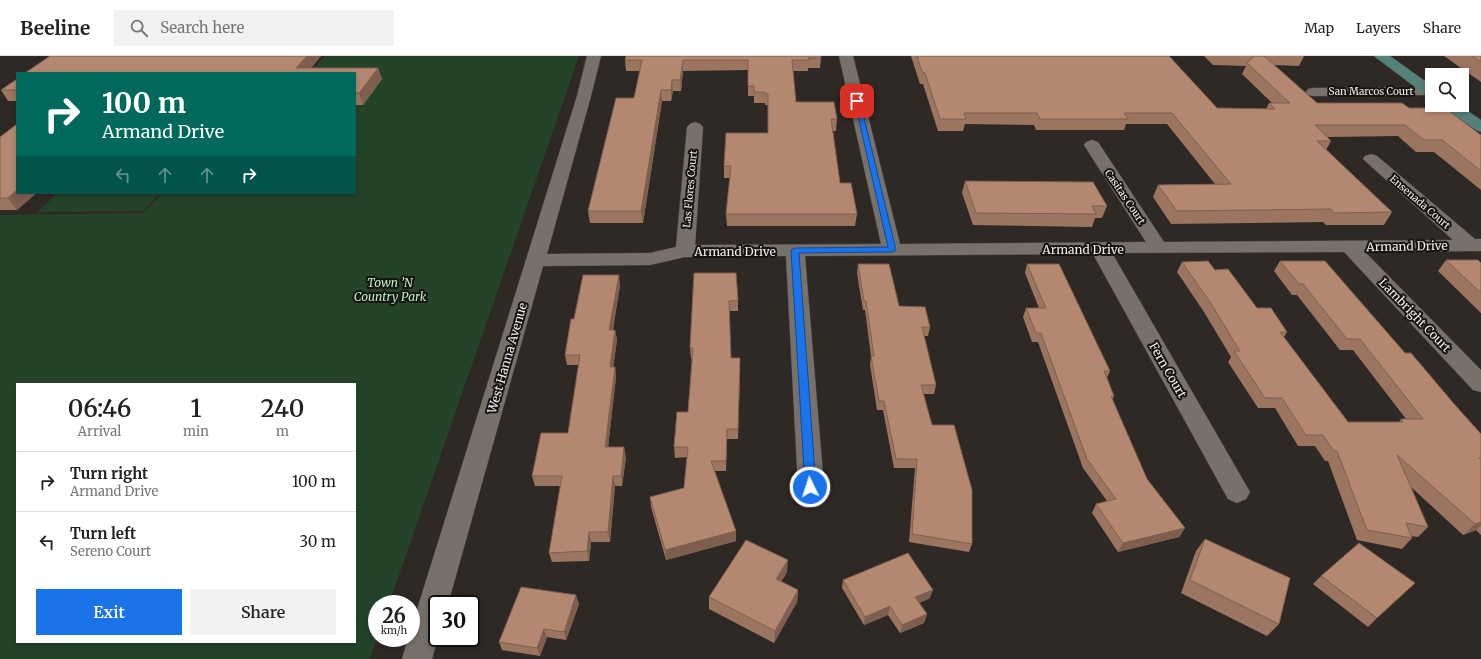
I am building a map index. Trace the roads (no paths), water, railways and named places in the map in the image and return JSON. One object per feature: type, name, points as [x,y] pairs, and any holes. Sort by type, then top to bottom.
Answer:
[{"type":"street","name":"West Hanna Avenue","points":[[417,659],[584,96],[594,56]]},
{"type":"street","points":[[846,56],[892,250]]},
{"type":"street","points":[[1381,56],[1425,88]]},
{"type":"street","name":"San Marcos Court","points":[[1313,92],[1425,92]]},
{"type":"street","points":[[1459,112],[1481,127]]},
{"type":"street","name":"Las Flores Court","points":[[685,251],[695,127]]},
{"type":"street","name":"Casitas Court","points":[[1092,145],[1160,248]]},
{"type":"street","name":"Ensenada Court","points":[[1371,159],[1476,245]]},
{"type":"street","name":"Armand Drive","points":[[538,252],[650,259],[685,251],[1476,245]]},
{"type":"street","name":"Lambright Court","points":[[1350,247],[1481,384]]},
{"type":"street","name":"Fern Court","points":[[1099,248],[1237,492]]},
{"type":"street","points":[[795,250],[810,487]]},
{"type":"park label","name":"Town ’N Country Park","points":[[390,289]]}]
